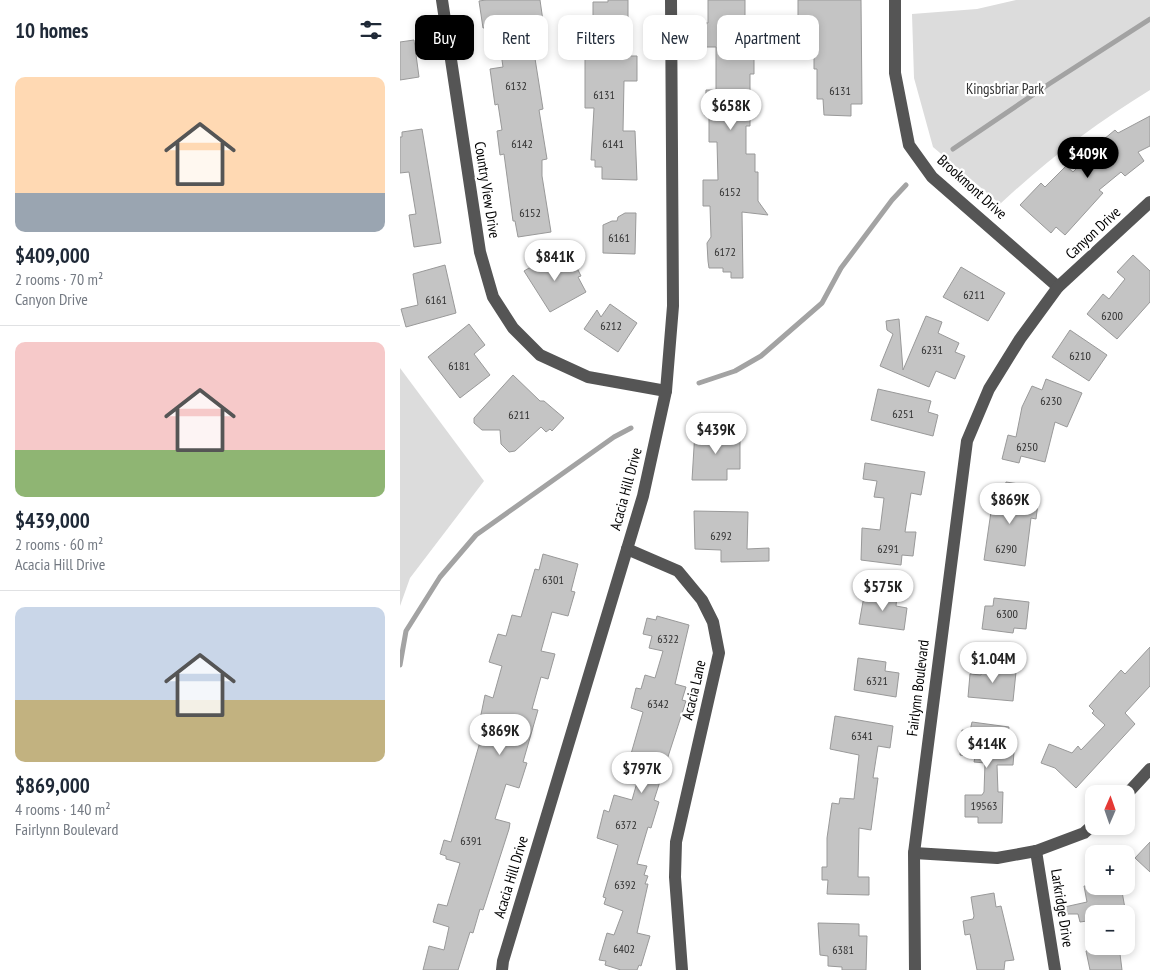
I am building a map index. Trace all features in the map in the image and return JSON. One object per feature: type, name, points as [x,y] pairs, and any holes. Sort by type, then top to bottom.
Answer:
[{"type":"street","name":"Country View Drive","points":[[442,0],[480,252],[493,297],[513,328],[540,355],[588,377],[666,390]]},
{"type":"street","name":"Acacia Hill Drive","points":[[502,970],[503,961],[643,496],[666,390],[673,306],[671,0]]},
{"type":"street","name":"Brookmont Drive","points":[[895,0],[895,73],[909,145],[932,177],[1058,287]]},
{"type":"street","name":"Canyon Drive","points":[[1058,287],[1150,202]]},
{"type":"street","name":"Fairlynn Boulevard","points":[[915,970],[914,853],[966,442],[989,389],[1020,339],[1058,287]]},
{"type":"street","name":"Acacia Lane","points":[[627,549],[678,571],[702,600],[713,622],[719,653],[676,842],[675,877],[682,970]]},
{"type":"street","points":[[1135,785],[1150,769]]},
{"type":"street","points":[[914,853],[996,858],[1036,850],[1085,832]]},
{"type":"street","name":"Larkridge Drive","points":[[1036,850],[1055,970]]},
{"type":"green space","name":"Kingsbriar Park","points":[[1016,0],[1150,0],[1150,90],[1072,143],[1000,204],[933,147],[914,78],[912,14],[977,9]]},
{"type":"green space","points":[[400,368],[484,481],[410,578],[400,606]]},
{"type":"building","points":[[540,0],[542,15],[484,15],[483,28],[479,1]]},
{"type":"building","points":[[608,0],[628,0],[628,15],[593,15],[593,2],[608,2]]},
{"type":"building","points":[[708,0],[745,0],[745,15],[717,15],[717,60],[754,60],[754,74],[750,74],[750,126],[746,126],[746,154],[755,154],[755,172],[758,172],[758,201],[768,215],[742,212],[743,278],[731,278],[731,272],[723,272],[723,268],[709,268],[708,261],[707,243],[711,237],[710,206],[703,206],[703,180],[718,180],[717,142],[709,142],[709,116],[705,116],[706,90],[716,90],[716,47],[707,47]]},
{"type":"building","points":[[798,0],[861,0],[862,104],[851,104],[851,116],[824,115],[823,99],[817,99],[817,69],[814,69],[814,60],[819,60],[819,15],[798,15]]},
{"type":"building","points":[[414,40],[415,60],[417,60],[419,77],[400,80],[400,42]]},
{"type":"building","points":[[633,56],[637,56],[637,81],[624,81],[623,131],[635,131],[637,180],[602,179],[602,167],[595,167],[595,160],[591,160],[594,108],[585,108],[585,60],[633,60]]},
{"type":"building","points":[[502,60],[535,60],[543,109],[539,110],[547,159],[542,160],[542,176],[551,232],[518,237],[515,221],[513,221],[504,154],[500,155],[497,131],[502,130],[498,104],[495,105],[490,69],[503,67]]},
{"type":"building","points":[[1150,116],[1150,146],[1138,152],[1144,161],[1125,176],[1121,172],[1099,190],[1103,193],[1065,235],[1056,227],[1051,233],[1020,205],[1041,183],[1045,187],[1066,166],[1073,172],[1094,151],[1092,149],[1115,130],[1118,133]]},
{"type":"building","points":[[422,129],[441,243],[414,247],[409,215],[416,214],[409,172],[400,173],[400,137],[402,137],[402,132]]},
{"type":"building","points":[[625,213],[636,213],[635,254],[603,253],[603,225],[617,221],[618,217]]},
{"type":"building","points":[[553,254],[565,270],[575,264],[581,276],[578,277],[586,292],[550,312],[524,271]]},
{"type":"building","points":[[1133,255],[1150,271],[1150,302],[1117,339],[1087,314],[1103,294],[1109,299],[1125,279],[1117,272]]},
{"type":"building","points":[[445,265],[456,313],[406,327],[401,309],[418,305],[413,274]]},
{"type":"building","points":[[961,267],[1005,293],[988,321],[943,297]]},
{"type":"building","points":[[610,304],[637,323],[618,352],[584,329],[597,310],[601,317]]},
{"type":"building","points":[[926,316],[942,322],[938,333],[959,343],[955,352],[965,356],[955,379],[936,371],[929,387],[880,366],[893,334],[887,330],[886,321],[899,319],[903,370]]},
{"type":"building","points":[[469,324],[485,345],[474,354],[490,375],[460,398],[428,357]]},
{"type":"building","points":[[1070,330],[1107,355],[1089,381],[1052,357]]},
{"type":"building","points":[[513,375],[540,401],[544,401],[564,418],[552,431],[550,429],[546,432],[541,427],[515,451],[509,452],[501,444],[500,430],[482,430],[474,423],[474,418]]},
{"type":"building","points":[[1046,379],[1082,393],[1067,427],[1055,422],[1045,462],[1021,456],[1019,463],[1002,459],[1008,435],[1016,437],[1022,407],[1032,386],[1042,390]]},
{"type":"building","points":[[878,389],[931,401],[928,412],[938,415],[933,436],[871,420]]},
{"type":"building","points":[[695,431],[740,431],[740,469],[727,469],[727,480],[692,480]]},
{"type":"building","points":[[865,463],[925,472],[921,495],[911,493],[905,532],[916,532],[913,556],[902,555],[901,565],[861,560],[862,528],[880,530],[884,498],[874,497],[877,481],[863,479]]},
{"type":"building","points":[[1006,482],[1032,486],[1029,502],[1038,503],[1036,519],[1031,518],[1025,566],[984,560],[994,491],[1004,492]]},
{"type":"building","points":[[694,511],[748,512],[747,549],[769,548],[769,561],[721,562],[721,550],[695,549]]},
{"type":"building","points":[[543,554],[578,564],[571,591],[575,592],[568,616],[552,612],[541,651],[555,654],[548,679],[541,677],[532,709],[538,710],[523,762],[527,763],[519,788],[506,784],[495,819],[510,823],[509,829],[483,910],[480,909],[473,933],[470,932],[458,970],[423,970],[429,946],[444,950],[449,927],[433,922],[438,904],[447,906],[460,863],[446,859],[446,856],[440,854],[444,840],[451,842],[482,735],[477,734],[485,695],[493,698],[502,666],[489,662],[498,634],[506,636],[512,615],[521,617],[535,569],[539,570]]},
{"type":"building","points":[[871,593],[897,596],[896,606],[907,608],[904,630],[859,624],[864,596],[871,597]]},
{"type":"building","points":[[994,598],[1029,602],[1026,629],[1014,628],[1013,633],[982,629],[985,606],[993,606]]},
{"type":"building","points":[[657,616],[689,625],[675,684],[686,687],[682,700],[686,701],[654,800],[659,802],[651,828],[648,827],[637,864],[647,866],[644,875],[648,876],[645,884],[648,884],[637,933],[650,936],[641,966],[639,965],[637,970],[621,970],[605,965],[606,961],[599,960],[607,933],[614,935],[623,911],[604,904],[606,898],[603,897],[618,845],[597,838],[604,810],[609,812],[614,795],[632,800],[640,772],[627,768],[643,712],[631,708],[636,688],[641,689],[645,675],[655,678],[663,651],[649,648],[652,636],[643,634],[647,618],[656,620]]},
{"type":"building","points":[[1150,647],[1150,686],[1125,713],[1135,724],[1076,788],[1055,768],[1041,763],[1049,744],[1072,753],[1078,746],[1081,750],[1105,725],[1092,713],[1094,711],[1089,706],[1121,670],[1125,674]]},
{"type":"building","points":[[858,658],[886,662],[885,671],[899,673],[896,697],[854,690]]},
{"type":"building","points":[[982,665],[1008,668],[1008,671],[1016,672],[1013,701],[968,697],[970,674],[981,675]]},
{"type":"building","points":[[835,716],[893,726],[890,748],[878,746],[873,778],[878,778],[871,830],[859,828],[858,877],[869,877],[869,895],[827,894],[828,880],[822,880],[822,867],[827,867],[827,838],[832,803],[839,804],[840,798],[854,799],[859,755],[830,749]]},
{"type":"building","points":[[972,722],[1009,727],[1006,751],[1014,752],[1013,765],[997,765],[998,792],[1003,792],[1002,823],[978,823],[978,817],[965,817],[965,795],[982,795],[984,792],[985,763],[974,762],[975,757],[960,755],[962,730],[970,731]]},
{"type":"building","points":[[1150,842],[1150,872],[1135,858]]},
{"type":"building","points":[[994,893],[996,907],[1001,906],[1014,960],[1005,961],[1004,970],[977,970],[970,934],[965,935],[963,921],[973,919],[974,916],[971,897]]},
{"type":"building","points":[[1086,895],[1123,895],[1124,905],[1085,905],[1085,921],[1080,922],[1078,914],[1060,914],[1060,908],[1087,902]]},
{"type":"building","points":[[818,923],[859,924],[859,936],[867,936],[866,970],[842,970],[842,967],[828,966],[828,956],[820,955]]},
{"type":"building","points":[[1087,955],[1120,955],[1122,970],[1090,970]]},
{"type":"waterway","points":[[953,149],[1150,19]]},
{"type":"waterway","points":[[699,383],[735,371],[761,356],[822,303],[841,268],[892,200],[906,185]]},
{"type":"waterway","points":[[400,665],[406,631],[440,577],[476,535],[614,437],[631,428]]}]
